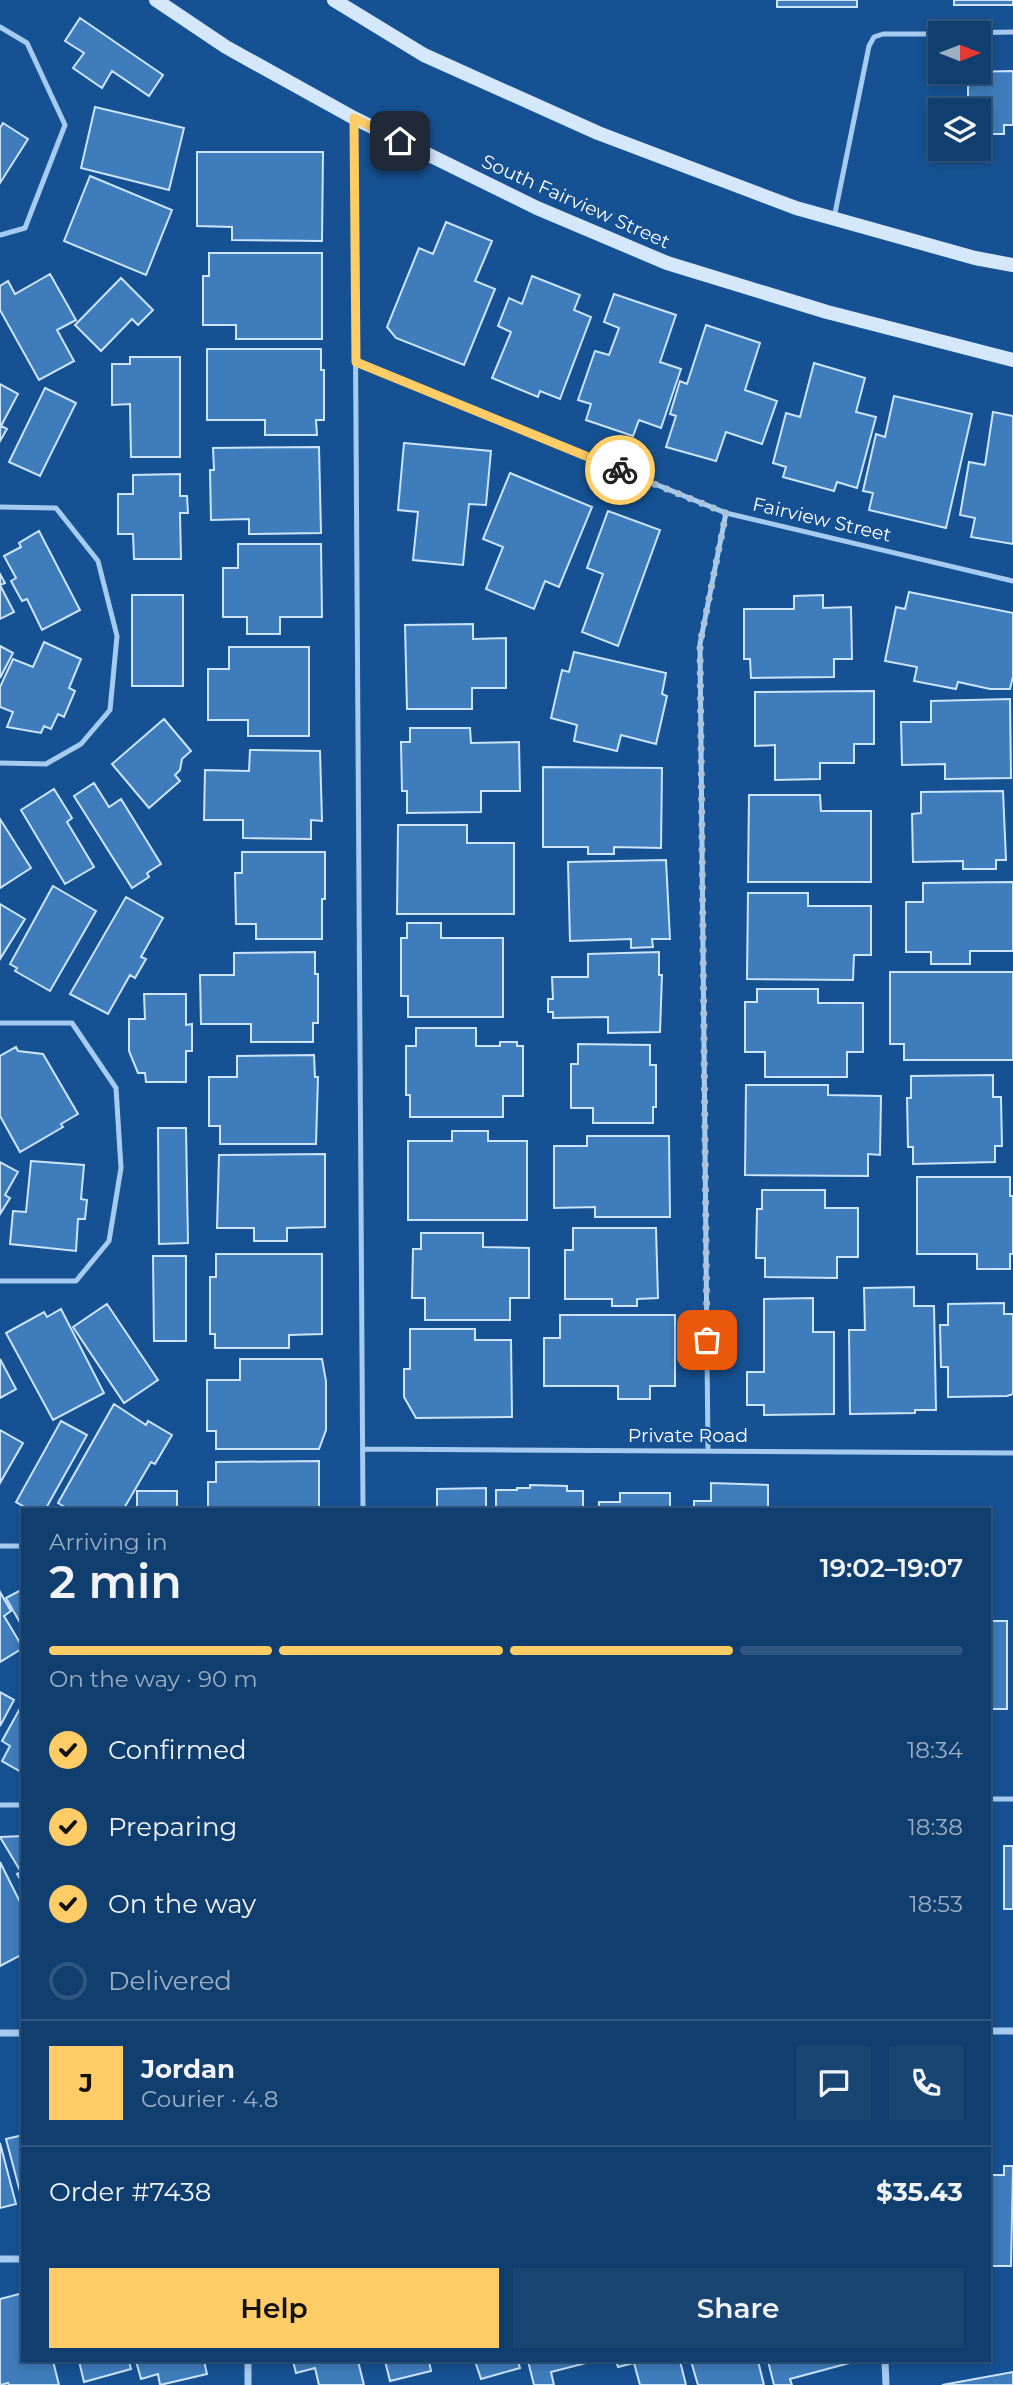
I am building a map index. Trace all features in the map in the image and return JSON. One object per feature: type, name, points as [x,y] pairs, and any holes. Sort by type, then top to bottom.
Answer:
[{"type":"main road","name":"South Fairview Street","points":[[156,0],[226,47],[354,118],[537,208],[667,263],[827,312],[1013,360]]},
{"type":"main road","points":[[334,0],[424,55],[598,133],[796,208],[975,258],[1013,265]]},
{"type":"street","points":[[991,2031],[1013,2031]]},
{"type":"street","points":[[0,2033],[21,2033]]},
{"type":"street","points":[[0,2259],[21,2259]]},
{"type":"street","points":[[248,2362],[248,2385]]},
{"type":"street","points":[[886,2362],[886,2385]]},
{"type":"lane","points":[[0,27],[27,43],[65,125],[24,228],[0,235]]},
{"type":"lane","points":[[991,32],[1013,32]]},
{"type":"lane","points":[[834,218],[869,46],[874,37],[883,34],[928,34]]},
{"type":"lane","points":[[354,118],[363,1508]]},
{"type":"lane","name":"Fairview Street","points":[[356,362],[726,513],[1013,581]]},
{"type":"lane","points":[[0,507],[56,508],[98,561],[117,636],[110,710],[81,744],[46,764],[0,763]]},
{"type":"lane","points":[[708,1451],[700,644],[726,513]]},
{"type":"lane","points":[[0,1023],[72,1023],[116,1088],[121,1168],[109,1241],[76,1281],[0,1281]]},
{"type":"lane","name":"Private Road","points":[[363,1450],[1013,1453]]},
{"type":"lane","points":[[0,1546],[21,1546]]},
{"type":"lane","points":[[991,1800],[1013,1800]]},
{"type":"lane","points":[[0,1805],[21,1805]]},
{"type":"building","points":[[777,0],[857,0],[857,7],[777,7]]},
{"type":"building","points":[[954,0],[1013,0],[1013,5],[954,5]]},
{"type":"building","points":[[80,18],[163,75],[149,96],[112,71],[102,88],[73,68],[84,53],[65,41]]},
{"type":"building","points":[[991,71],[1013,71],[1013,125],[1004,125],[1004,134],[991,134],[991,98],[968,98],[968,84],[991,84]]},
{"type":"building","points":[[95,107],[184,128],[169,190],[81,168]]},
{"type":"building","points":[[3,123],[28,139],[0,183],[0,128]]},
{"type":"building","points":[[197,152],[323,152],[322,241],[232,240],[232,227],[197,226]]},
{"type":"building","points":[[90,176],[172,210],[146,275],[64,241]]},
{"type":"building","points":[[446,222],[492,241],[475,281],[495,289],[464,365],[396,338],[387,327],[419,248],[433,254]]},
{"type":"building","points":[[209,253],[322,253],[322,339],[236,339],[236,325],[203,325],[203,276],[209,276]]},
{"type":"building","points":[[50,274],[76,320],[57,330],[74,361],[39,380],[0,310],[0,286],[8,281],[15,294]]},
{"type":"building","points":[[532,276],[580,295],[574,310],[591,317],[560,399],[540,391],[538,397],[492,378],[511,332],[498,326],[509,298],[522,304]]},
{"type":"building","points":[[121,278],[153,310],[138,325],[132,319],[101,351],[75,325]]},
{"type":"building","points":[[614,294],[676,315],[660,362],[681,369],[661,428],[639,420],[633,436],[586,420],[591,404],[578,400],[595,351],[609,355],[619,328],[604,322]]},
{"type":"building","points":[[706,325],[760,343],[745,390],[777,401],[762,444],[726,432],[716,461],[666,447],[676,416],[670,414],[680,381],[687,384]]},
{"type":"building","points":[[207,349],[321,349],[321,370],[324,370],[324,420],[316,420],[317,435],[265,435],[265,420],[207,420]]},
{"type":"building","points":[[130,357],[180,357],[180,457],[131,457],[130,404],[112,405],[112,364],[130,364]]},
{"type":"building","points":[[814,363],[865,378],[856,412],[876,417],[857,488],[837,482],[834,491],[783,477],[786,467],[773,463],[786,413],[800,417]]},
{"type":"building","points":[[0,384],[18,394],[1,426],[7,429],[0,441]]},
{"type":"building","points":[[45,388],[76,403],[40,476],[9,462]]},
{"type":"building","points":[[894,396],[972,414],[946,528],[869,510],[873,493],[863,491],[876,434],[885,437]]},
{"type":"building","points":[[993,412],[1013,416],[1013,544],[971,537],[975,518],[960,515],[969,462],[985,465]]},
{"type":"building","points":[[404,443],[491,451],[486,505],[469,504],[463,565],[413,560],[418,512],[398,510]]},
{"type":"building","points":[[319,447],[321,533],[249,534],[249,519],[211,520],[210,470],[214,470],[213,448]]},
{"type":"building","points":[[510,473],[592,507],[559,587],[545,581],[534,609],[486,589],[503,547],[483,539]]},
{"type":"building","points":[[180,474],[180,496],[187,496],[188,513],[180,513],[181,559],[134,559],[133,534],[118,534],[118,494],[133,494],[133,475]]},
{"type":"building","points":[[608,511],[660,530],[618,646],[582,632],[603,574],[587,568]]},
{"type":"building","points":[[39,531],[80,610],[42,630],[27,599],[22,601],[11,581],[16,578],[4,556],[21,547],[19,543]]},
{"type":"building","points":[[238,544],[321,544],[322,617],[280,617],[280,634],[247,634],[247,617],[223,617],[223,568],[238,568]]},
{"type":"building","points":[[0,585],[14,612],[0,619]]},
{"type":"building","points":[[909,592],[1013,613],[1013,676],[1010,689],[990,689],[958,682],[956,689],[914,681],[917,667],[885,661],[896,607],[905,609]]},
{"type":"building","points":[[132,595],[183,595],[183,686],[132,686]]},
{"type":"building","points":[[823,595],[823,608],[851,607],[852,659],[834,659],[834,677],[751,678],[750,659],[744,659],[744,609],[794,609],[794,596]]},
{"type":"building","points":[[473,624],[473,639],[506,638],[506,688],[472,688],[472,709],[407,709],[405,625]]},
{"type":"building","points":[[44,642],[81,659],[69,688],[75,691],[64,717],[58,714],[51,729],[44,726],[41,733],[7,727],[13,712],[0,707],[0,687],[13,659],[33,667]]},
{"type":"building","points":[[0,646],[13,653],[0,678]]},
{"type":"building","points":[[229,647],[309,647],[309,736],[248,736],[248,720],[208,720],[208,669],[229,669]]},
{"type":"building","points":[[574,652],[666,673],[662,694],[667,696],[656,744],[621,735],[617,751],[574,741],[577,725],[551,718],[562,670],[569,672]]},
{"type":"building","points":[[874,691],[874,744],[854,744],[854,763],[820,763],[820,779],[775,780],[775,745],[755,746],[755,692]]},
{"type":"building","points":[[1010,699],[1011,778],[945,779],[945,764],[902,765],[901,722],[931,722],[931,701]]},
{"type":"building","points":[[164,719],[191,751],[182,759],[180,770],[175,775],[180,781],[149,808],[112,764]]},
{"type":"building","points":[[410,728],[470,728],[471,743],[519,742],[520,791],[481,791],[481,812],[407,813],[407,791],[402,791],[401,742],[410,742]]},
{"type":"building","points":[[250,750],[320,751],[322,821],[311,820],[311,839],[243,838],[243,820],[204,820],[205,770],[249,771]]},
{"type":"building","points":[[543,767],[662,768],[661,848],[614,847],[614,854],[588,854],[588,847],[543,847]]},
{"type":"building","points":[[94,783],[109,807],[121,799],[161,864],[147,873],[149,877],[132,888],[74,796]]},
{"type":"building","points":[[54,789],[72,818],[67,822],[94,867],[65,884],[21,810]]},
{"type":"building","points":[[1003,791],[1006,860],[996,860],[996,869],[963,869],[963,861],[913,862],[912,814],[921,813],[921,792]]},
{"type":"building","points":[[749,795],[820,795],[821,811],[871,811],[871,882],[748,882]]},
{"type":"building","points":[[0,819],[31,868],[0,888]]},
{"type":"building","points":[[398,825],[467,825],[467,843],[514,843],[514,914],[397,914]]},
{"type":"building","points":[[242,852],[325,852],[322,939],[256,939],[256,924],[236,924],[235,873],[242,873]]},
{"type":"building","points":[[666,860],[670,939],[652,939],[653,947],[631,948],[631,939],[570,941],[568,862]]},
{"type":"building","points":[[1013,882],[1013,951],[970,951],[970,964],[931,964],[931,952],[906,952],[906,902],[923,902],[923,883]]},
{"type":"building","points":[[53,886],[96,911],[50,991],[15,971],[17,968],[10,964]]},
{"type":"building","points":[[748,893],[808,893],[808,906],[871,906],[871,955],[854,955],[853,980],[747,979]]},
{"type":"building","points":[[126,897],[163,918],[141,957],[146,959],[135,978],[130,975],[108,1014],[70,994]]},
{"type":"building","points":[[0,904],[25,919],[0,959]]},
{"type":"building","points":[[407,923],[441,923],[441,938],[503,938],[503,1017],[408,1017],[408,996],[401,996],[401,938],[407,938]]},
{"type":"building","points":[[315,952],[318,1023],[313,1023],[313,1042],[251,1042],[251,1024],[201,1024],[200,975],[234,975],[234,953]]},
{"type":"building","points":[[659,952],[659,975],[662,975],[660,1032],[608,1033],[608,1017],[553,1018],[553,1012],[548,1012],[548,999],[553,999],[552,977],[588,977],[588,954]]},
{"type":"building","points":[[890,972],[1013,972],[1013,1060],[904,1060],[904,1044],[890,1044]]},
{"type":"building","points":[[757,989],[818,989],[818,1003],[863,1003],[863,1052],[847,1052],[847,1077],[765,1077],[765,1052],[745,1052],[745,1002],[757,1002]]},
{"type":"building","points":[[144,994],[186,994],[186,1025],[192,1024],[192,1051],[186,1051],[186,1082],[146,1082],[145,1073],[138,1073],[129,1051],[129,1019],[145,1019]]},
{"type":"building","points":[[416,1028],[476,1028],[476,1046],[500,1046],[500,1042],[517,1042],[517,1046],[523,1046],[523,1096],[503,1096],[503,1117],[410,1117],[410,1095],[406,1095],[406,1046],[416,1046]]},
{"type":"building","points":[[578,1044],[650,1045],[650,1065],[656,1065],[656,1107],[653,1107],[653,1123],[593,1123],[593,1108],[571,1108],[571,1064],[578,1064]]},
{"type":"building","points":[[16,1047],[18,1051],[43,1054],[78,1114],[61,1124],[63,1127],[20,1152],[0,1116],[0,1056]]},
{"type":"building","points":[[314,1055],[315,1077],[318,1077],[316,1144],[220,1144],[220,1126],[209,1126],[209,1077],[237,1077],[237,1056]]},
{"type":"building","points":[[993,1075],[993,1097],[1001,1097],[1002,1146],[995,1146],[995,1162],[913,1164],[913,1147],[908,1147],[907,1098],[911,1098],[911,1076]]},
{"type":"building","points":[[746,1085],[828,1085],[828,1095],[881,1096],[880,1155],[868,1154],[868,1176],[745,1175]]},
{"type":"building","points":[[158,1128],[186,1128],[188,1243],[159,1244]]},
{"type":"building","points":[[452,1131],[488,1131],[488,1141],[527,1141],[527,1220],[408,1220],[408,1141],[452,1141]]},
{"type":"building","points":[[587,1136],[669,1136],[670,1217],[595,1217],[595,1207],[554,1208],[554,1146],[587,1146]]},
{"type":"building","points":[[325,1154],[325,1227],[287,1228],[287,1241],[254,1241],[254,1228],[217,1228],[219,1155]]},
{"type":"building","points":[[31,1161],[84,1165],[81,1199],[87,1200],[85,1219],[78,1219],[76,1251],[10,1244],[13,1211],[26,1212]]},
{"type":"building","points":[[0,1162],[18,1172],[5,1195],[10,1198],[0,1214]]},
{"type":"building","points":[[917,1177],[1010,1177],[1010,1196],[1013,1196],[1013,1254],[1010,1254],[1010,1269],[977,1269],[977,1254],[917,1254]]},
{"type":"building","points":[[762,1190],[825,1190],[825,1208],[858,1208],[858,1257],[837,1257],[837,1278],[765,1277],[765,1258],[756,1258],[757,1209],[762,1209]]},
{"type":"building","points":[[573,1228],[656,1228],[658,1298],[637,1299],[637,1306],[612,1306],[612,1299],[565,1299],[565,1250],[573,1250]]},
{"type":"building","points":[[421,1233],[483,1233],[483,1247],[529,1248],[529,1298],[510,1298],[510,1320],[425,1320],[425,1298],[412,1298],[413,1249],[421,1249]]},
{"type":"building","points":[[216,1254],[322,1254],[322,1334],[289,1335],[289,1348],[215,1348],[215,1334],[210,1334],[210,1277],[216,1277]]},
{"type":"building","points":[[153,1256],[186,1256],[186,1341],[154,1341]]},
{"type":"building","points":[[914,1287],[914,1306],[934,1306],[936,1410],[850,1414],[849,1330],[865,1330],[864,1288]]},
{"type":"building","points":[[813,1298],[813,1332],[834,1332],[834,1414],[764,1415],[764,1405],[747,1405],[747,1372],[764,1372],[764,1299]]},
{"type":"building","points":[[1004,1303],[1004,1314],[1013,1314],[1013,1394],[948,1397],[948,1367],[941,1367],[940,1325],[948,1325],[948,1304]]},
{"type":"building","points":[[107,1304],[158,1380],[124,1403],[73,1327]]},
{"type":"building","points":[[61,1309],[104,1393],[53,1420],[6,1333],[44,1312],[47,1317]]},
{"type":"building","points":[[560,1315],[675,1315],[675,1386],[650,1386],[650,1399],[618,1399],[618,1386],[544,1386],[544,1338],[560,1338]]},
{"type":"building","points":[[410,1329],[475,1329],[475,1340],[511,1340],[512,1417],[416,1418],[404,1397],[404,1369],[410,1369]]},
{"type":"building","points":[[0,1359],[16,1389],[0,1398]]},
{"type":"building","points":[[240,1359],[322,1359],[326,1381],[326,1430],[319,1449],[216,1449],[216,1431],[207,1431],[207,1380],[240,1380]]},
{"type":"building","points":[[114,1404],[146,1425],[148,1421],[172,1435],[155,1464],[151,1462],[124,1508],[67,1508],[58,1503]]},
{"type":"building","points":[[61,1421],[87,1435],[46,1508],[26,1508],[16,1502]]},
{"type":"building","points":[[0,1430],[23,1443],[0,1483]]},
{"type":"building","points":[[319,1461],[319,1508],[208,1508],[208,1482],[216,1482],[216,1462]]},
{"type":"building","points":[[711,1483],[768,1485],[768,1508],[694,1508],[694,1501],[711,1501]]},
{"type":"building","points":[[530,1485],[567,1486],[567,1491],[583,1491],[583,1508],[496,1508],[496,1490],[530,1488]]},
{"type":"building","points":[[486,1488],[486,1508],[437,1508],[437,1489]]},
{"type":"building","points":[[137,1491],[177,1491],[177,1508],[137,1508]]},
{"type":"building","points":[[620,1493],[670,1493],[670,1508],[599,1508],[599,1502],[620,1502]]},
{"type":"building","points":[[21,1590],[21,1624],[6,1598]]},
{"type":"building","points":[[0,1592],[11,1611],[4,1616],[21,1649],[0,1662]]},
{"type":"building","points":[[991,1621],[1007,1621],[1007,1709],[991,1709]]},
{"type":"building","points":[[0,1692],[14,1700],[0,1726]]},
{"type":"building","points":[[21,1707],[21,1772],[2,1761],[10,1746],[2,1741]]},
{"type":"building","points":[[21,1836],[21,1872],[0,1837]]},
{"type":"building","points":[[1004,1846],[1013,1846],[1013,1909],[1004,1909]]},
{"type":"building","points":[[0,1862],[21,1904],[21,1955],[0,1966]]},
{"type":"building","points":[[21,2135],[21,2195],[6,2139]]},
{"type":"building","points":[[0,2143],[16,2204],[0,2208]]},
{"type":"building","points":[[1004,2166],[1013,2166],[1011,2266],[991,2266],[991,2175],[1004,2175]]},
{"type":"building","points":[[21,2294],[21,2362],[53,2362],[59,2385],[0,2385],[0,2299]]},
{"type":"building","points":[[79,2362],[129,2362],[131,2369],[84,2382]]},
{"type":"building","points":[[136,2362],[204,2362],[207,2374],[160,2385],[158,2374],[141,2379]]},
{"type":"building","points":[[293,2362],[358,2362],[364,2385],[319,2385],[315,2368],[296,2373]]},
{"type":"building","points":[[385,2362],[429,2362],[431,2371],[390,2381]]},
{"type":"building","points":[[475,2362],[518,2362],[520,2368],[481,2379]]},
{"type":"building","points":[[528,2362],[590,2362],[551,2372],[554,2385],[534,2385]]},
{"type":"building","points":[[616,2362],[680,2362],[686,2385],[640,2385],[634,2363],[618,2367]]},
{"type":"building","points":[[691,2362],[758,2362],[764,2385],[698,2385]]},
{"type":"building","points":[[768,2362],[853,2362],[790,2379],[792,2385],[774,2385]]},
{"type":"building","points":[[1013,2372],[1013,2385],[942,2385]]},
{"type":"way so far","points":[[620,470],[726,513],[700,644],[707,1340]]},
{"type":"route","points":[[400,141],[354,118],[356,362],[620,470]]}]
